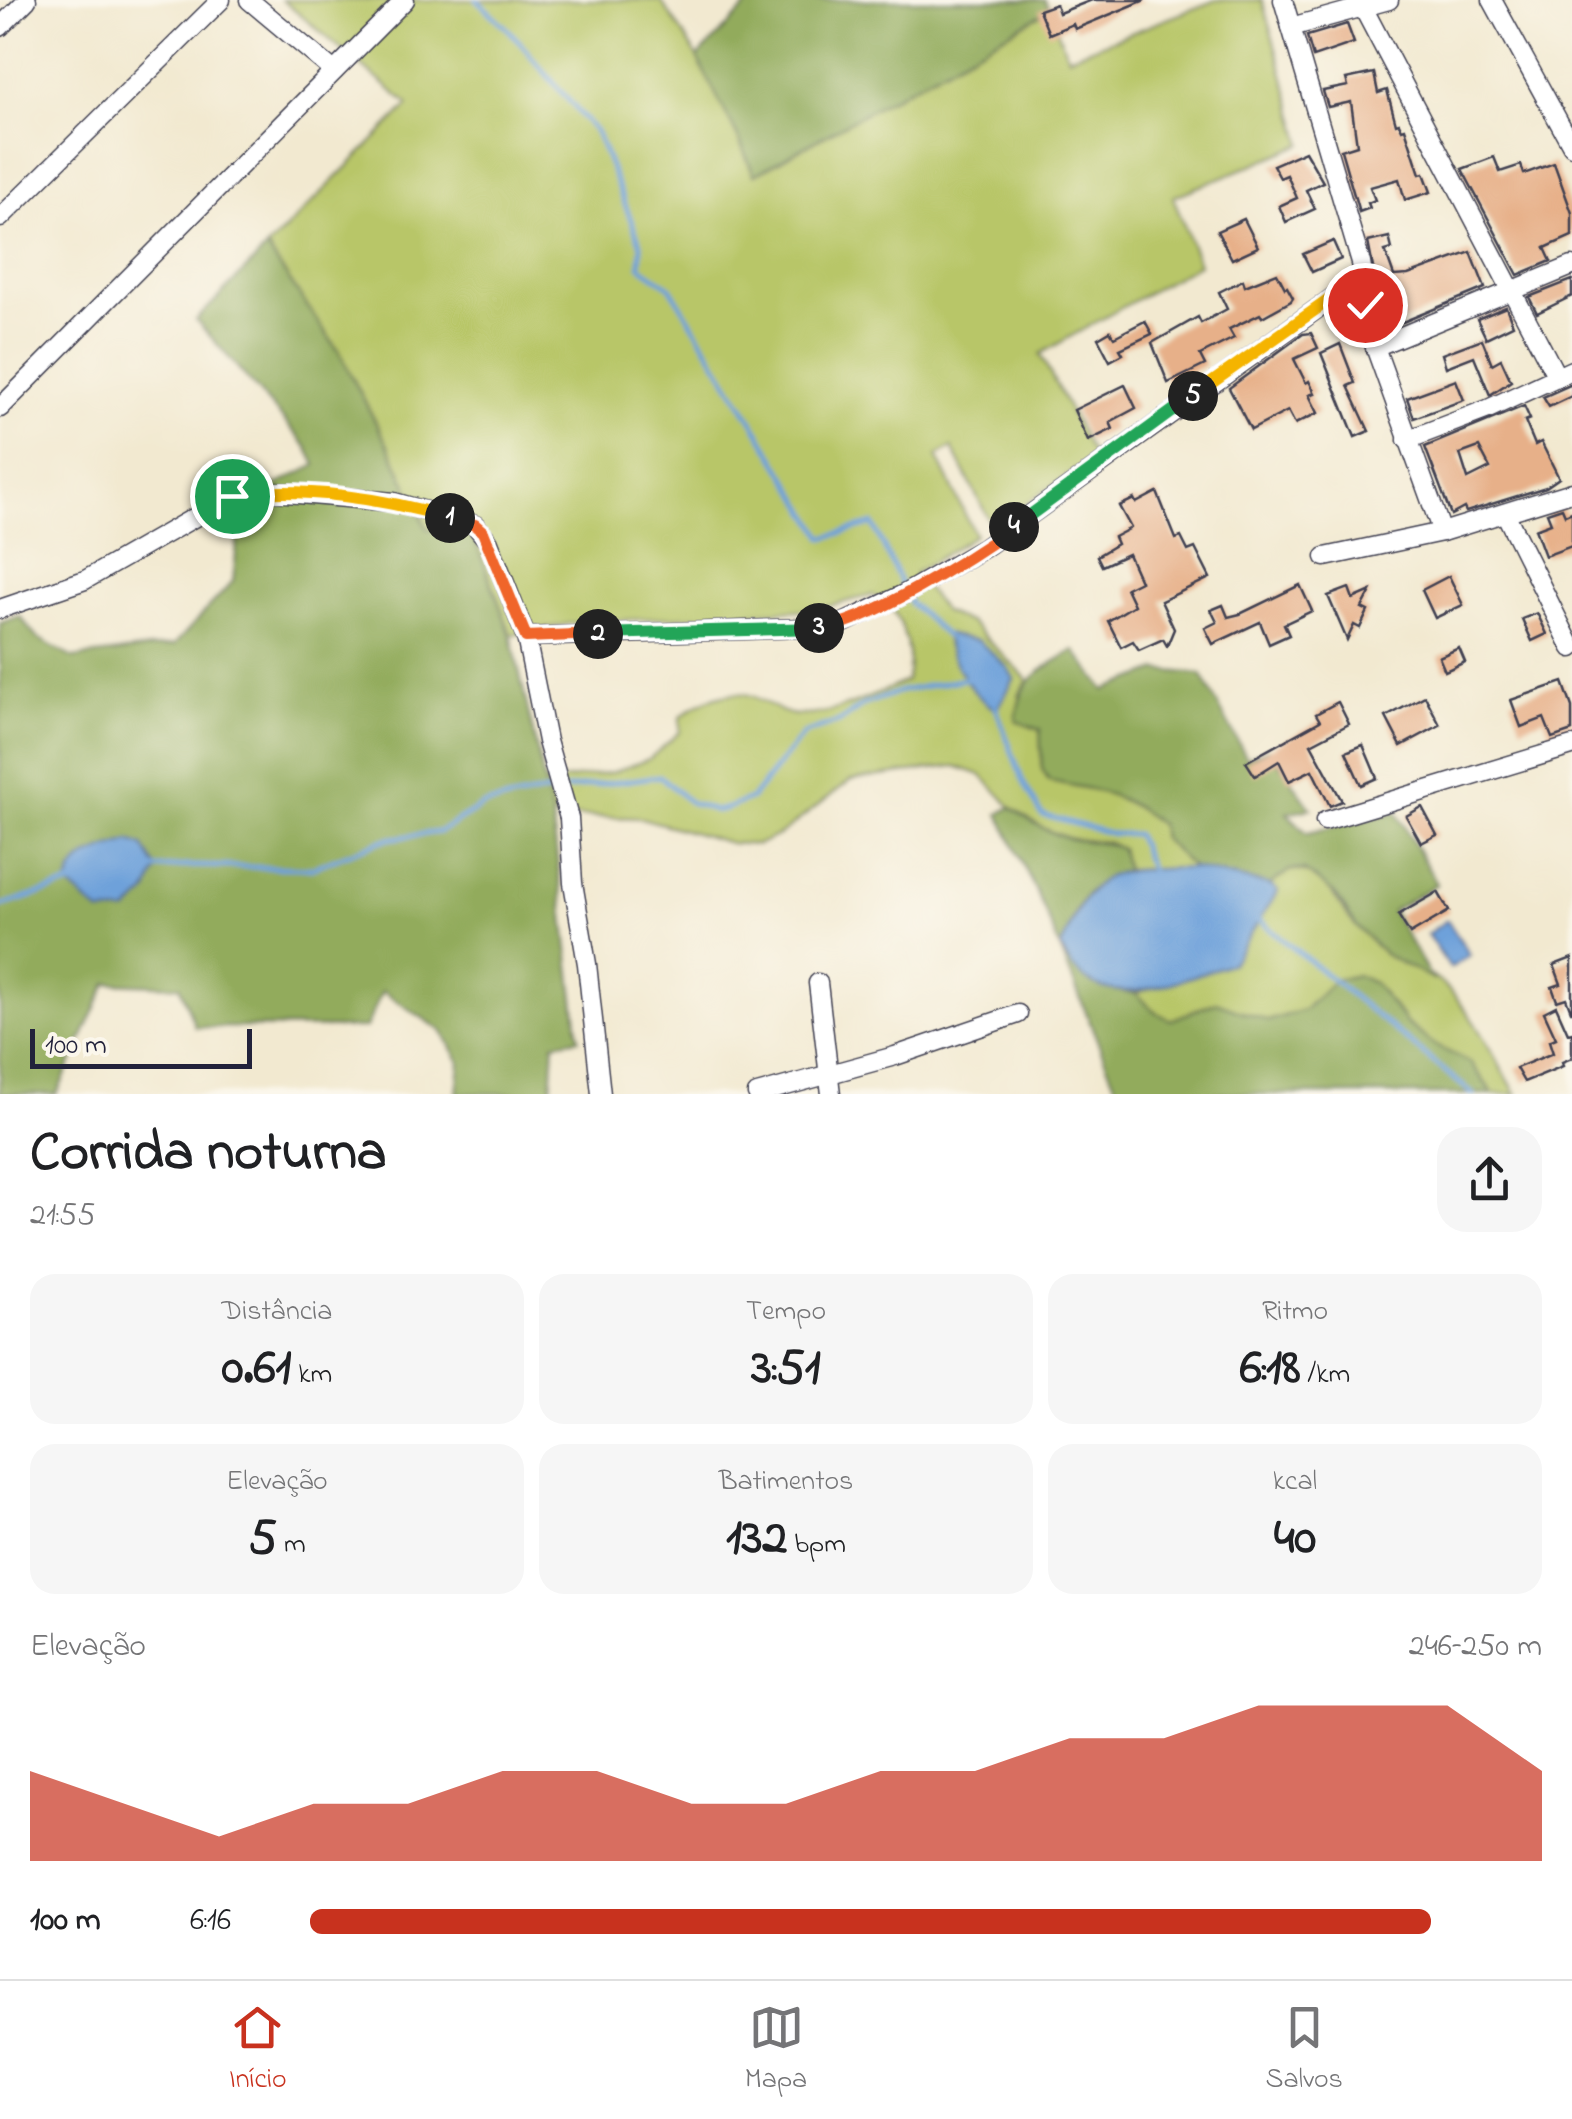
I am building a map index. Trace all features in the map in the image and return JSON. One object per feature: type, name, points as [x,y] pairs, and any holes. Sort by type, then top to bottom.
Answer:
[{"type":"street","points":[[0,27],[26,0]]},
{"type":"street","points":[[0,218],[221,0]]},
{"type":"street","points":[[249,0],[334,71]]},
{"type":"street","points":[[2,402],[405,0]]},
{"type":"street","points":[[1283,0],[1363,276],[1375,347],[1442,532]]},
{"type":"street","points":[[1292,27],[1361,4],[1390,0]]},
{"type":"street","points":[[1492,0],[1572,146]]},
{"type":"street","points":[[1361,4],[1510,292],[1564,373],[1488,409],[1407,440]]},
{"type":"street","points":[[1375,347],[1572,266]]},
{"type":"street","points":[[526,637],[834,627],[904,594],[984,548],[1363,276]]},
{"type":"street","points":[[0,609],[86,580],[232,496],[276,492],[394,502],[475,525],[489,542],[526,637],[547,742],[569,818],[573,883],[587,964],[600,1094]]},
{"type":"street","points":[[1324,557],[1442,532],[1572,492]]},
{"type":"street","points":[[1505,514],[1572,648]]},
{"type":"street","points":[[1325,821],[1572,746]]},
{"type":"street","points":[[818,983],[830,1084]]},
{"type":"street","points":[[757,1094],[830,1084],[895,1056],[1018,1014]]},
{"type":"green space","points":[[282,0],[660,0],[712,84],[754,175],[1049,10],[1068,57],[1216,0],[1262,0],[1303,144],[1173,197],[1199,264],[1040,354],[1094,458],[992,526],[952,448],[937,456],[975,535],[915,573],[944,612],[971,623],[1028,680],[1019,695],[1040,730],[1042,769],[1049,781],[1095,790],[1133,805],[1160,825],[1162,838],[1193,868],[1126,870],[1121,849],[1107,842],[1070,839],[1040,827],[1011,807],[981,775],[955,766],[851,780],[781,834],[757,845],[730,843],[641,818],[552,816],[544,783],[613,772],[649,759],[680,732],[680,718],[717,696],[749,695],[790,714],[815,714],[855,703],[906,681],[906,641],[893,611],[872,595],[818,609],[574,623],[511,635],[474,537],[427,529],[339,352],[267,248],[409,105]],"holes":[[[945,634],[978,641],[1014,679],[997,710],[958,666]]]},
{"type":"green space","points":[[753,0],[1045,0],[1049,10],[754,175],[697,58]]},
{"type":"green space","points":[[267,248],[339,352],[427,529],[474,537],[511,635],[552,816],[579,1039],[554,1043],[551,1094],[457,1094],[460,1062],[442,1031],[382,991],[366,1028],[195,1027],[180,986],[107,983],[57,1094],[0,1094],[0,623],[20,616],[36,637],[73,658],[174,645],[233,581],[238,504],[316,465],[307,447],[196,320]]},
{"type":"green space","points":[[1074,650],[1105,690],[1158,670],[1201,674],[1247,758],[1269,749],[1311,808],[1287,813],[1307,833],[1396,812],[1437,884],[1392,911],[1432,979],[1385,955],[1357,927],[1335,894],[1304,870],[1290,870],[1270,885],[1193,868],[1162,838],[1160,825],[1133,805],[1095,790],[1049,781],[1042,769],[1040,730],[1016,721],[1018,706],[1033,677]]},
{"type":"green space","points":[[1011,807],[1059,835],[1121,849],[1126,870],[1099,883],[1083,899],[1061,947],[1074,968],[1091,982],[1136,993],[1155,1012],[1171,1020],[1216,1002],[1268,1021],[1304,1010],[1335,980],[1357,975],[1374,983],[1407,1024],[1436,1046],[1471,1063],[1493,1094],[1119,1094],[1044,909],[999,814]]},
{"type":"green space","points":[[1290,870],[1314,876],[1358,928],[1444,985],[1479,1030],[1517,1094],[1493,1094],[1471,1063],[1436,1046],[1407,1024],[1374,983],[1335,980],[1304,1010],[1268,1021],[1216,1003],[1171,1020],[1155,1012],[1136,993],[1232,963],[1277,891],[1270,885]]},
{"type":"water","points":[[945,634],[979,641],[1008,668],[1014,679],[997,710],[964,677]]},
{"type":"water","points":[[130,841],[143,846],[157,869],[147,893],[127,912],[100,913],[68,885],[71,874],[91,854]]},
{"type":"water","points":[[1193,868],[1270,885],[1278,891],[1232,963],[1138,990],[1094,985],[1076,971],[1061,948],[1095,886],[1122,872]]},
{"type":"water","points":[[1447,920],[1470,955],[1450,968],[1427,934]]},
{"type":"building","points":[[1092,0],[1145,0],[1075,29],[1073,24],[1049,34],[1039,10],[1056,4],[1059,13]]},
{"type":"building","points":[[1347,24],[1354,43],[1313,57],[1307,36]]},
{"type":"building","points":[[1374,73],[1378,93],[1387,90],[1396,124],[1405,128],[1420,174],[1424,173],[1431,192],[1405,200],[1399,179],[1370,187],[1375,200],[1368,203],[1370,208],[1359,212],[1341,150],[1357,145],[1351,102],[1328,107],[1323,91],[1348,86],[1346,79]]},
{"type":"building","points":[[1305,151],[1323,182],[1306,190],[1315,209],[1286,222],[1279,206],[1297,198],[1287,175],[1280,178],[1273,165]]},
{"type":"building","points":[[1494,157],[1500,172],[1521,165],[1524,174],[1554,163],[1572,213],[1572,236],[1545,248],[1551,261],[1518,275],[1462,169]]},
{"type":"building","points":[[1244,219],[1258,247],[1232,259],[1217,231]]},
{"type":"building","points":[[1389,237],[1392,249],[1385,251],[1394,276],[1408,275],[1471,252],[1485,288],[1388,328],[1368,242]]},
{"type":"building","points":[[1333,241],[1341,259],[1312,272],[1303,254]]},
{"type":"building","points":[[1277,273],[1293,298],[1291,301],[1229,329],[1234,338],[1200,355],[1205,365],[1168,383],[1152,343],[1198,317],[1201,323],[1227,309],[1219,292],[1243,280],[1245,286]]},
{"type":"building","points":[[1572,280],[1572,296],[1537,313],[1529,297]]},
{"type":"building","points":[[1506,307],[1513,325],[1486,338],[1477,319]]},
{"type":"building","points":[[1145,321],[1152,334],[1120,349],[1123,354],[1110,361],[1098,338],[1110,331],[1114,337]]},
{"type":"building","points":[[1311,333],[1318,348],[1294,359],[1315,393],[1309,395],[1318,413],[1295,424],[1288,411],[1251,430],[1229,388],[1303,334]]},
{"type":"building","points":[[1482,339],[1492,364],[1501,359],[1511,381],[1490,395],[1474,356],[1446,367],[1442,354]]},
{"type":"building","points":[[1340,344],[1355,383],[1348,386],[1369,431],[1355,437],[1321,353]]},
{"type":"building","points":[[1456,380],[1464,400],[1414,418],[1407,398]]},
{"type":"building","points":[[1572,384],[1572,396],[1549,407],[1543,397]]},
{"type":"building","points":[[1125,385],[1136,408],[1110,422],[1113,429],[1088,441],[1074,410]]},
{"type":"building","points":[[1524,406],[1530,419],[1525,421],[1535,445],[1541,442],[1559,478],[1546,487],[1466,512],[1464,508],[1451,515],[1425,447]],"holes":[[[1479,447],[1490,468],[1468,479],[1460,454]]]},
{"type":"building","points":[[1157,492],[1176,539],[1181,537],[1188,551],[1195,548],[1210,578],[1161,601],[1174,629],[1167,646],[1163,639],[1139,650],[1133,641],[1121,647],[1108,621],[1134,605],[1126,588],[1140,581],[1128,554],[1102,566],[1097,556],[1117,544],[1114,537],[1131,528],[1119,506],[1134,499],[1136,503]]},
{"type":"building","points":[[1562,508],[1565,515],[1572,512],[1572,546],[1545,556],[1535,529],[1551,523],[1547,513]]},
{"type":"building","points":[[1449,576],[1463,605],[1435,618],[1422,590]]},
{"type":"building","points":[[1300,585],[1312,611],[1284,624],[1289,635],[1269,644],[1260,622],[1213,644],[1205,628],[1217,622],[1211,610],[1223,605],[1228,617],[1240,614]]},
{"type":"building","points":[[1349,588],[1353,599],[1371,591],[1362,608],[1368,611],[1360,628],[1354,625],[1347,640],[1328,596]]},
{"type":"building","points":[[1537,613],[1547,634],[1532,641],[1522,619]]},
{"type":"building","points":[[1459,648],[1465,662],[1445,671],[1439,657]]},
{"type":"building","points":[[1563,682],[1572,707],[1572,731],[1552,738],[1544,718],[1521,727],[1511,700]]},
{"type":"building","points":[[1425,696],[1440,725],[1401,746],[1386,717]]},
{"type":"building","points":[[1338,702],[1349,724],[1311,744],[1342,801],[1330,806],[1312,770],[1289,781],[1279,761],[1255,776],[1246,762],[1320,721],[1316,714]]},
{"type":"building","points":[[1363,745],[1377,778],[1361,785],[1346,752]]},
{"type":"building","points":[[1422,807],[1437,835],[1421,843],[1406,816]]},
{"type":"building","points":[[1438,892],[1449,911],[1410,934],[1398,915]]},
{"type":"building","points":[[1572,958],[1571,1011],[1566,998],[1557,1001],[1552,987],[1561,984],[1554,965]]},
{"type":"building","points":[[1556,1006],[1568,1033],[1572,1032],[1572,1058],[1562,1062],[1563,1066],[1524,1082],[1516,1068],[1553,1053],[1549,1041],[1556,1038],[1544,1012]]},
{"type":"waterway","points":[[477,0],[510,31],[597,134],[641,245],[640,266],[670,287],[824,538],[873,524],[910,603],[947,637]]},
{"type":"waterway","points":[[567,789],[660,776],[689,802],[715,811],[728,808],[752,798],[803,734],[841,721],[863,705],[901,691],[969,678]]},
{"type":"waterway","points":[[996,708],[1023,782],[1042,815],[1113,834],[1136,834],[1153,876]]},
{"type":"waterway","points":[[152,869],[311,868],[386,839],[439,832],[484,805],[556,790]]},
{"type":"waterway","points":[[0,906],[72,884]]},
{"type":"waterway","points":[[1256,921],[1473,1094]]},
{"type":"route","points":[[232,496],[276,492],[394,502],[475,525],[489,542],[526,637],[834,627],[904,594],[984,548],[1363,276],[1365,305]]}]
